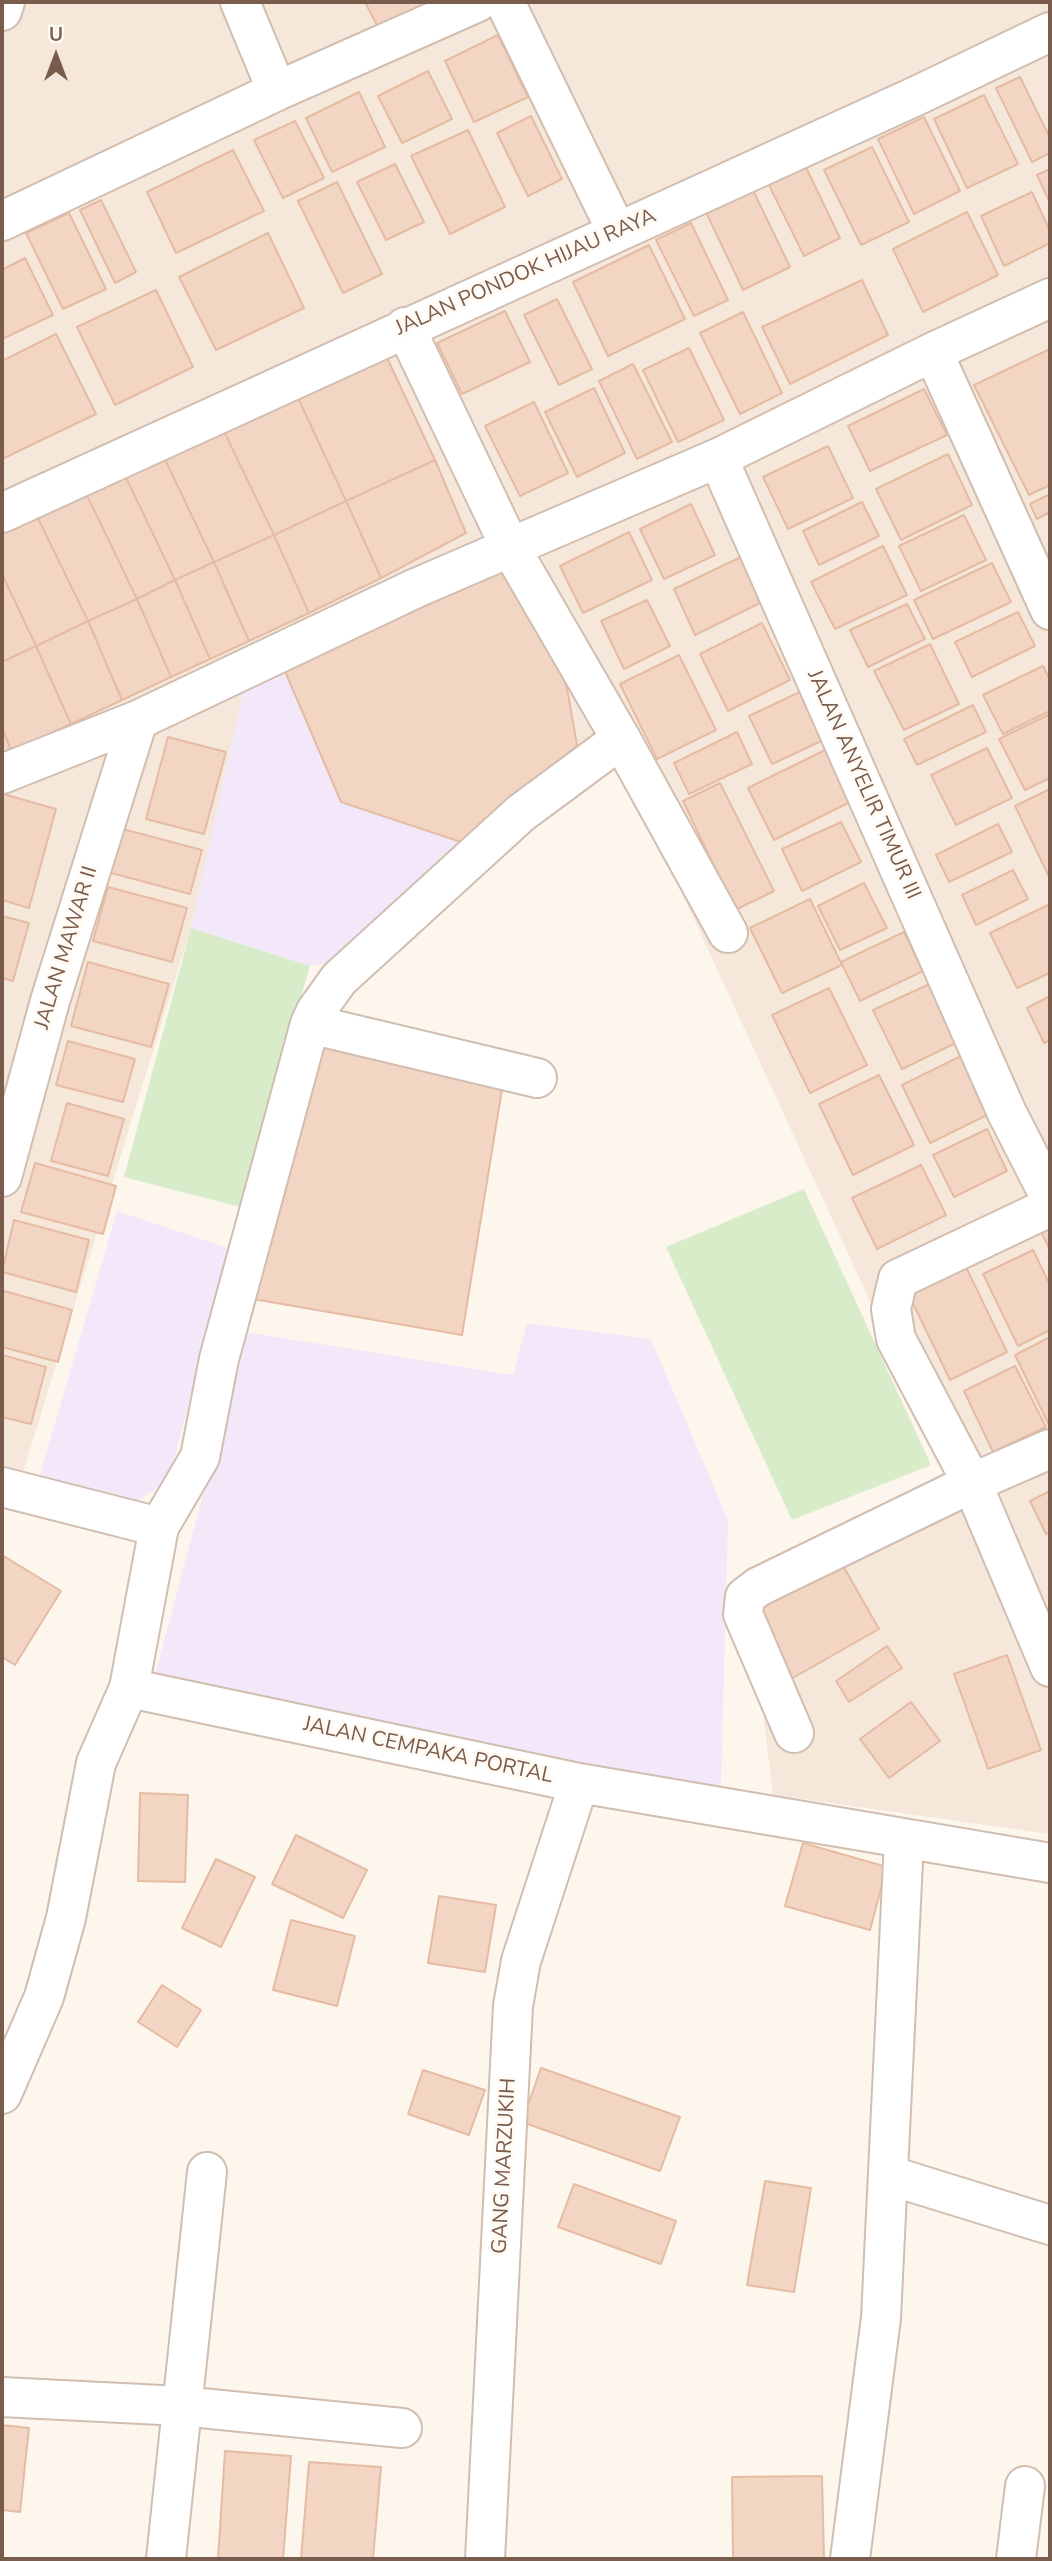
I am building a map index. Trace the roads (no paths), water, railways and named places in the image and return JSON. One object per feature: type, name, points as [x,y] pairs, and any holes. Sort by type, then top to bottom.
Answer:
[{"type":"street","points":[[2,11],[5,2]]},
{"type":"street","points":[[240,2],[277,91]]},
{"type":"street","points":[[2,221],[277,91],[478,2]]},
{"type":"street","points":[[505,2],[617,232]]},
{"type":"street","name":"JALAN PONDOK HIJAU RAYA","points":[[2,513],[1050,32]]},
{"type":"street","points":[[2,774],[138,720],[416,588],[718,458],[933,352],[1050,298]]},
{"type":"street","points":[[405,327],[510,547],[621,738],[728,933]]},
{"type":"street","points":[[933,352],[1050,610]]},
{"type":"street","name":"JALAN ANYELIR TIMUR III","points":[[718,458],[1007,1113],[1050,1196]]},
{"type":"street","name":"JALAN MAWAR II","points":[[2,1177],[50,1001],[138,720]]},
{"type":"street","points":[[2,2094],[44,1997],[66,1918],[96,1763],[129,1688],[159,1527],[200,1457],[219,1359],[310,1024],[339,979],[421,903],[521,813],[621,738]]},
{"type":"street","points":[[310,1024],[537,1078]]},
{"type":"street","points":[[1050,1208],[898,1279],[891,1309],[896,1339],[972,1483],[1050,1667]]},
{"type":"street","points":[[793,1733],[743,1614],[745,1597],[758,1587],[972,1483],[1050,1449]]},
{"type":"street","points":[[2,1487],[159,1527]]},
{"type":"street","name":"JALAN CEMPAKA PORTAL","points":[[129,1688],[579,1783],[1050,1863]]},
{"type":"street","name":"GANG MARZUKIH","points":[[485,2559],[513,2006],[521,1961],[579,1783]]},
{"type":"street","points":[[850,2559],[881,2318],[904,1840]]},
{"type":"street","points":[[166,2559],[206,2172]]},
{"type":"street","points":[[888,2175],[1050,2225]]},
{"type":"street","points":[[2,2397],[181,2406],[402,2428]]},
{"type":"street","points":[[1016,2559],[1025,2486]]}]
